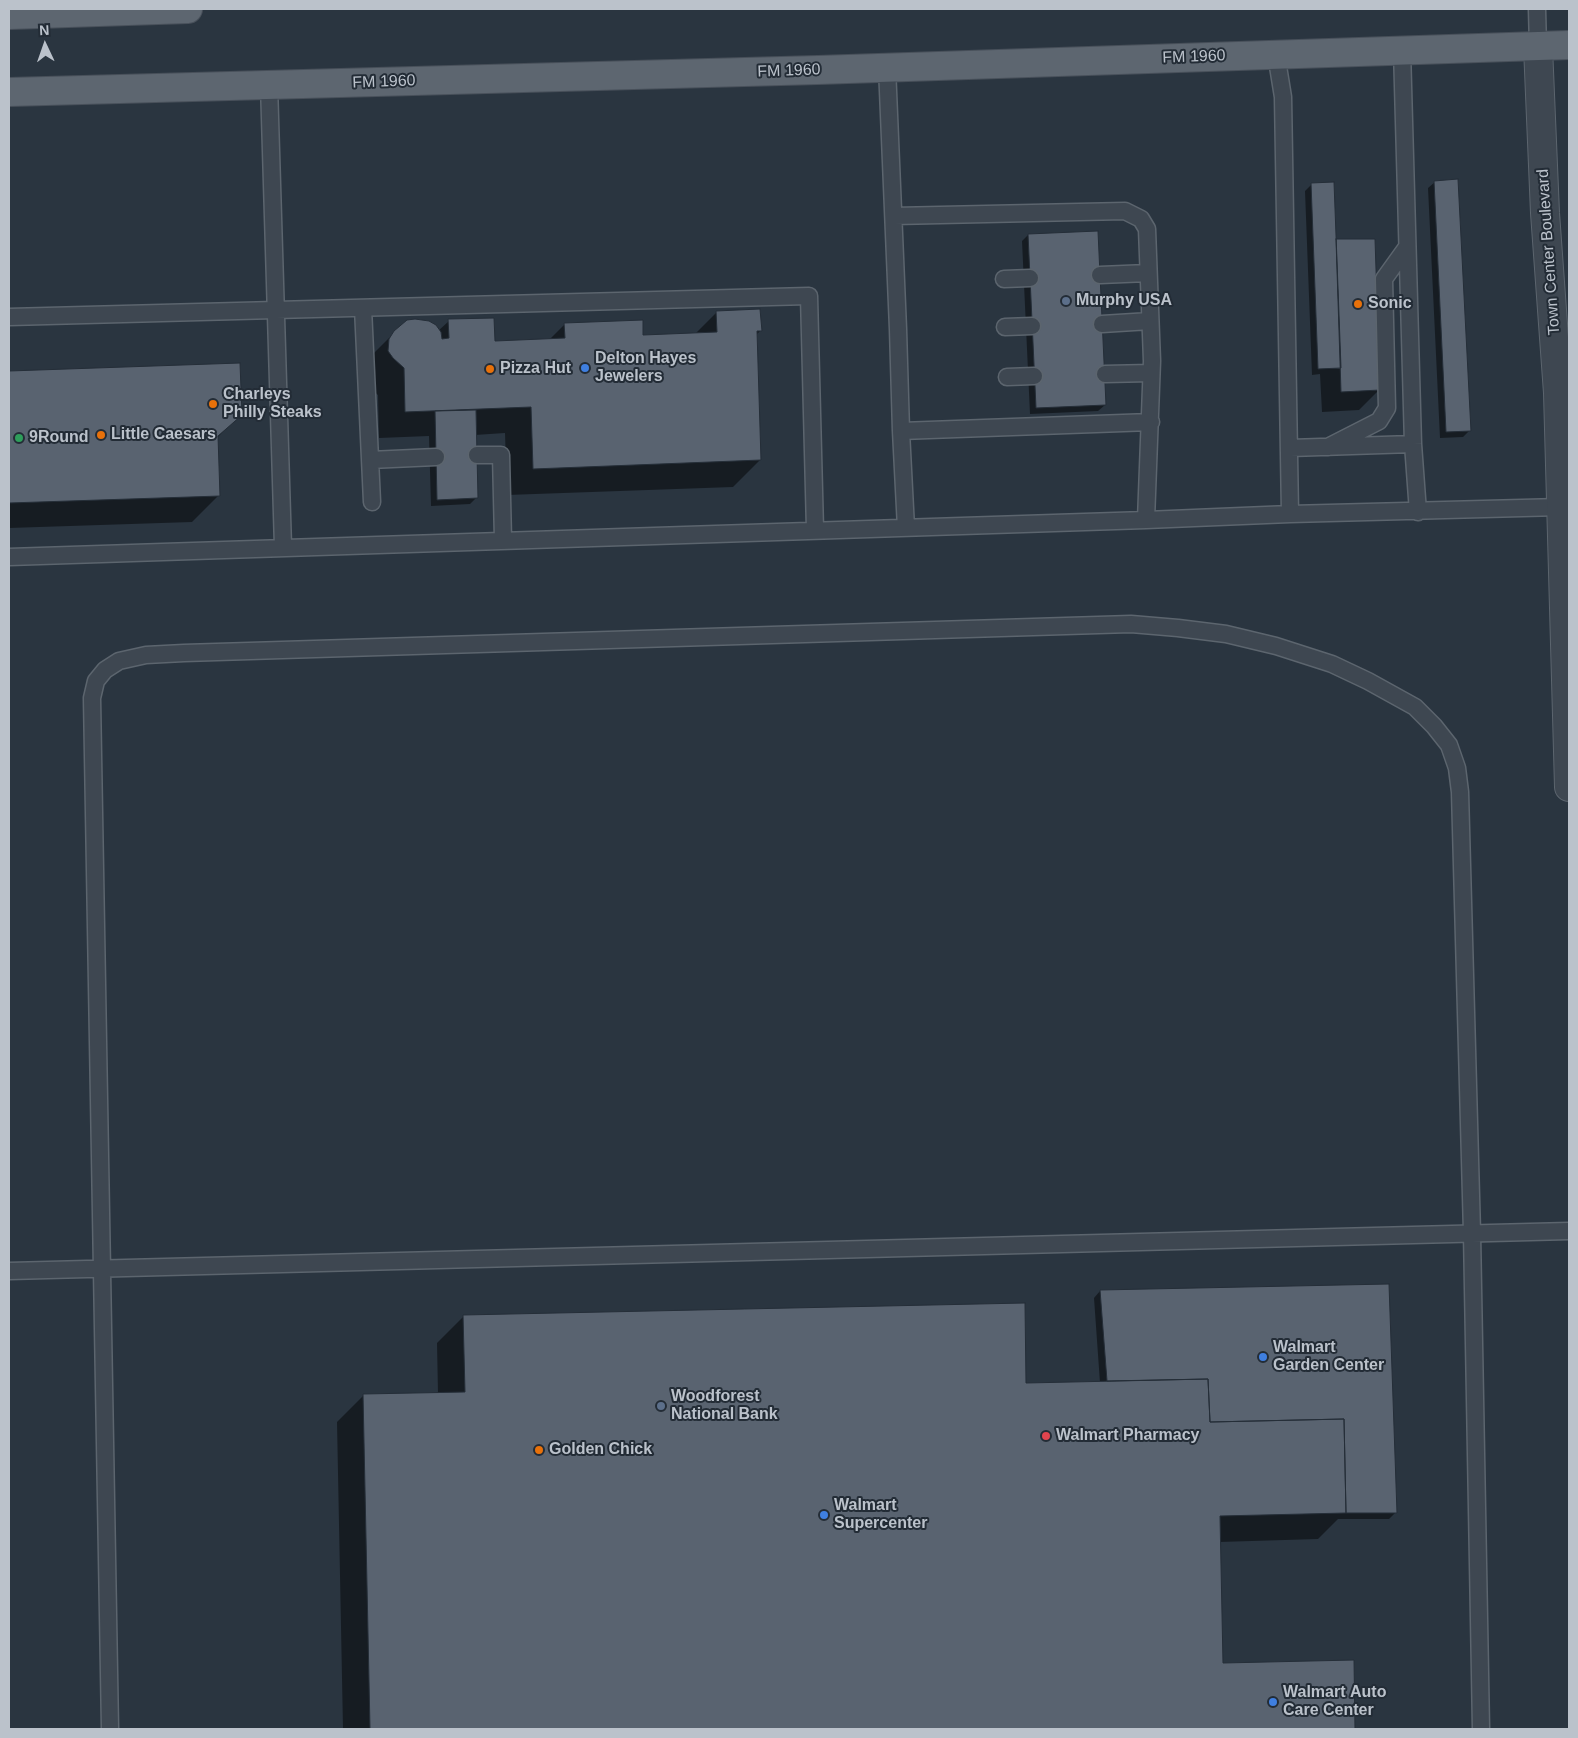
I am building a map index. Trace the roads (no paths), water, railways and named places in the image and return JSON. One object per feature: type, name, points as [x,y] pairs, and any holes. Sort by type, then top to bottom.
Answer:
[{"type":"main road","points":[[9,15],[188,9]]},
{"type":"main road","name":"FM 1960","points":[[9,92],[887,68],[1569,45]]},
{"type":"street","name":"Town Center Boulevard","points":[[1538,47],[1545,214],[1564,393],[1561,507],[1569,787]]},
{"type":"lane","points":[[1537,9],[1538,47]]},
{"type":"lane","points":[[1402,50],[1413,444],[1418,512]]},
{"type":"lane","points":[[1276,54],[1283,97],[1290,514]]},
{"type":"lane","points":[[887,68],[906,528]]},
{"type":"lane","points":[[269,85],[283,547]]},
{"type":"lane","points":[[894,216],[1125,211],[1141,218],[1147,228],[1151,373],[1151,422],[1146,520]]},
{"type":"lane","points":[[1328,447],[1379,420],[1387,408],[1384,279],[1407,247]]},
{"type":"lane","points":[[1100,275],[1148,274]]},
{"type":"lane","points":[[1004,279],[1030,278]]},
{"type":"lane","points":[[9,317],[809,296],[815,530]]},
{"type":"lane","points":[[363,308],[372,502]]},
{"type":"lane","points":[[1102,324],[1150,321]]},
{"type":"lane","points":[[1005,327],[1032,326]]},
{"type":"lane","points":[[1105,374],[1151,373]]},
{"type":"lane","points":[[1007,377],[1034,376]]},
{"type":"lane","points":[[901,431],[1151,422]]},
{"type":"lane","points":[[1290,448],[1413,444]]},
{"type":"lane","points":[[477,455],[501,455],[502,540]]},
{"type":"lane","points":[[370,460],[436,457]]},
{"type":"lane","points":[[9,557],[1290,514],[1561,507]]},
{"type":"lane","points":[[110,1729],[92,698],[96,682],[105,670],[119,661],[146,655],[184,653],[1131,624],[1226,634],[1276,646],[1332,664],[1368,680],[1415,708],[1434,726],[1449,746],[1457,768],[1460,792],[1472,1233],[1481,1729]]},
{"type":"lane","points":[[9,1271],[1569,1231]]},
{"type":"place","name":"Murphy USA","points":[[1066,301]]},
{"type":"place","name":"Sonic","points":[[1358,304]]},
{"type":"place","name":"Delton Hayes Jewelers","points":[[585,368]]},
{"type":"place","name":"Pizza Hut","points":[[490,369]]},
{"type":"place","name":"Charleys Philly Steaks","points":[[213,404]]},
{"type":"place","name":"Little Caesars","points":[[101,435]]},
{"type":"place","name":"9Round","points":[[19,438]]},
{"type":"place","name":"Walmart Garden Center","points":[[1263,1357]]},
{"type":"place","name":"Woodforest National Bank","points":[[661,1406]]},
{"type":"place","name":"Walmart Pharmacy","points":[[1046,1436]]},
{"type":"place","name":"Golden Chick","points":[[539,1450]]},
{"type":"place","name":"Walmart Supercenter","points":[[824,1515]]},
{"type":"place","name":"Walmart Auto Care Center","points":[[1273,1702]]}]
